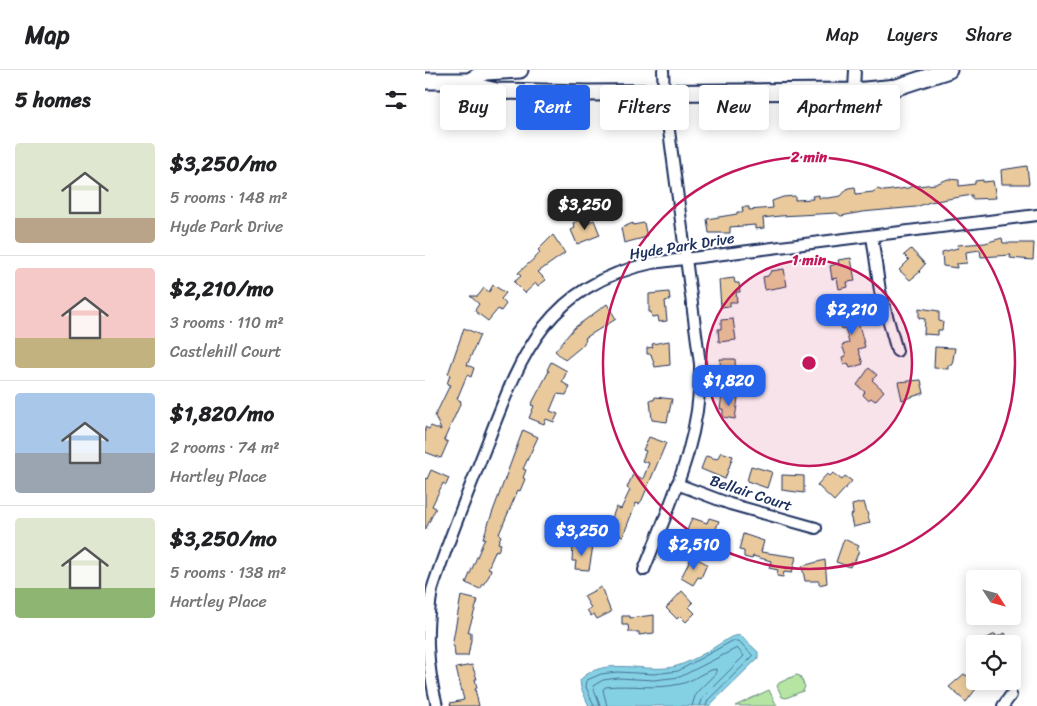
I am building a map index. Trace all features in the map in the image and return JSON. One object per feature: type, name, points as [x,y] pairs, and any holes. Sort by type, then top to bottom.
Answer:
[{"type":"main road","points":[[425,81],[485,72],[520,70]]},
{"type":"main road","points":[[900,86],[949,70]]},
{"type":"main road","points":[[468,75],[483,88],[497,91],[600,92]]},
{"type":"main road","points":[[689,93],[779,92]]},
{"type":"street","points":[[663,70],[664,85]]},
{"type":"street","points":[[854,85],[855,70]]},
{"type":"street","points":[[644,570],[677,484],[696,427],[700,385],[669,130]]},
{"type":"street","name":"Hyde Park Drive","points":[[437,706],[426,652],[427,611],[431,590],[509,389],[525,353],[550,319],[580,293],[596,282],[635,266],[1037,215]]},
{"type":"street","points":[[872,236],[880,291],[897,351]]},
{"type":"street","name":"Bellair Court","points":[[677,484],[730,504],[816,528]]},
{"type":"street","points":[[1003,706],[1011,695]]},
{"type":"green space","points":[[796,675],[800,676],[805,687],[803,691],[786,698],[782,697],[777,686],[779,683]]},
{"type":"green space","points":[[769,690],[777,706],[735,706]]},
{"type":"water","points":[[740,635],[758,652],[758,658],[709,706],[589,706],[581,688],[580,680],[590,672],[601,668],[665,668],[677,666],[698,657],[731,637]]},
{"type":"building","points":[[1027,166],[1029,184],[1002,184],[1001,170]]},
{"type":"building","points":[[948,179],[959,180],[959,186],[975,184],[975,181],[993,181],[996,198],[972,199],[972,195],[930,202],[916,207],[841,216],[837,213],[763,218],[764,228],[755,229],[755,225],[730,227],[730,233],[709,233],[707,219],[743,212],[742,207],[749,207],[749,210],[773,208],[772,201],[783,197],[795,196],[795,200],[813,199],[812,196],[819,195],[819,198],[828,198],[841,196],[848,188],[855,187],[856,194],[873,192],[877,189],[884,191],[908,188],[914,185],[936,184]]},
{"type":"building","points":[[581,220],[583,225],[594,220],[600,235],[577,244],[571,230],[575,228],[573,223]]},
{"type":"building","points":[[633,223],[633,225],[644,223],[647,237],[624,243],[621,228]]},
{"type":"building","points":[[553,235],[565,253],[538,272],[546,280],[538,286],[536,283],[525,293],[514,282],[521,276],[518,273],[537,256],[540,252],[538,250]]},
{"type":"building","points":[[1002,238],[1003,243],[1034,243],[1033,260],[1010,258],[1011,255],[981,257],[980,250],[966,252],[967,263],[956,264],[957,268],[943,266],[942,252],[958,248],[957,245],[985,243]]},
{"type":"building","points":[[911,249],[925,264],[920,272],[910,280],[899,270],[909,260],[904,255]]},
{"type":"building","points":[[851,258],[855,281],[847,282],[848,287],[839,289],[837,278],[832,279],[830,266],[839,263],[838,260]]},
{"type":"building","points":[[784,269],[787,286],[765,290],[763,277],[768,276],[771,271]]},
{"type":"building","points":[[734,278],[735,283],[739,283],[740,292],[736,292],[737,302],[730,302],[730,306],[721,307],[719,280]]},
{"type":"building","points":[[493,285],[506,293],[501,299],[506,304],[501,311],[498,309],[488,321],[476,312],[475,310],[479,304],[470,296],[478,296],[484,288],[489,292]]},
{"type":"building","points":[[669,292],[670,300],[665,301],[667,321],[659,322],[658,316],[652,317],[651,312],[649,312],[649,294]]},
{"type":"building","points":[[860,303],[862,312],[856,314],[865,347],[858,349],[863,364],[850,368],[848,363],[844,365],[842,357],[846,356],[842,345],[849,343],[845,328],[842,329],[840,321],[844,320],[841,310]]},
{"type":"building","points":[[607,304],[616,319],[585,338],[586,340],[582,346],[565,360],[555,351],[574,328]]},
{"type":"building","points":[[919,308],[939,311],[939,321],[943,322],[942,330],[938,330],[938,335],[924,334],[925,319],[919,318]]},
{"type":"building","points":[[733,319],[736,340],[719,342],[718,329],[721,329],[721,320]]},
{"type":"building","points":[[464,328],[480,335],[467,365],[474,368],[471,377],[467,375],[457,399],[461,401],[444,440],[448,442],[441,458],[425,452],[425,427],[429,429],[431,426],[441,430],[435,416],[450,385],[447,384],[450,375],[448,374]]},
{"type":"building","points":[[669,341],[670,365],[655,367],[651,354],[647,354],[647,348],[653,347],[652,344]]},
{"type":"building","points":[[935,347],[955,348],[952,365],[948,365],[948,369],[934,368]]},
{"type":"building","points":[[720,359],[735,359],[736,380],[721,381]]},
{"type":"building","points":[[551,362],[567,371],[562,382],[570,387],[566,395],[557,394],[550,411],[558,414],[554,422],[546,419],[544,424],[529,418],[534,406],[531,405],[549,371],[547,370]]},
{"type":"building","points":[[869,368],[877,375],[872,380],[884,391],[875,401],[871,398],[868,400],[863,395],[865,392],[857,385]]},
{"type":"building","points":[[921,380],[924,393],[902,400],[898,382]]},
{"type":"building","points":[[722,395],[738,398],[735,419],[723,417],[723,409],[720,409]]},
{"type":"building","points":[[655,397],[672,399],[667,422],[652,420],[650,400],[654,400]]},
{"type":"building","points":[[523,430],[538,437],[523,469],[526,470],[523,478],[525,479],[520,491],[518,490],[499,534],[501,536],[498,543],[501,544],[498,551],[496,550],[488,568],[491,569],[489,576],[480,589],[466,583],[485,538],[483,538]]},
{"type":"building","points":[[649,437],[666,443],[642,500],[639,504],[636,503],[623,536],[610,532],[614,522],[611,521],[616,507],[621,509],[630,490],[627,488],[633,474],[643,479],[649,463],[642,461],[646,451],[643,450]]},
{"type":"building","points":[[721,452],[733,456],[725,479],[701,469],[706,456],[717,459]]},
{"type":"building","points":[[751,466],[772,472],[767,488],[747,481]]},
{"type":"building","points":[[431,470],[449,478],[446,485],[443,483],[432,506],[436,508],[425,530],[425,478],[427,479]]},
{"type":"building","points":[[833,473],[842,480],[845,476],[852,481],[834,501],[817,485],[827,474],[830,476]]},
{"type":"building","points":[[782,475],[804,476],[804,493],[782,490]]},
{"type":"building","points":[[864,502],[870,523],[853,527],[850,515],[853,514],[852,505]]},
{"type":"building","points":[[692,518],[707,523],[709,518],[719,521],[709,546],[684,538]]},
{"type":"building","points":[[743,534],[764,541],[761,552],[796,557],[792,573],[784,572],[783,577],[777,576],[778,570],[769,568],[771,561],[753,556],[752,559],[744,557],[744,551],[739,550]]},
{"type":"building","points":[[844,539],[859,546],[854,563],[852,562],[850,567],[836,562]]},
{"type":"building","points":[[573,545],[593,546],[589,570],[575,569],[576,561],[572,561]]},
{"type":"building","points":[[692,556],[707,564],[701,578],[698,577],[693,585],[681,578]]},
{"type":"building","points":[[825,560],[827,583],[819,585],[819,581],[805,581],[802,566]]},
{"type":"building","points":[[601,587],[611,612],[597,619],[594,614],[591,616],[587,610],[591,608],[584,596]]},
{"type":"building","points":[[682,591],[693,603],[689,607],[695,613],[686,622],[680,616],[677,619],[666,608]]},
{"type":"building","points":[[461,596],[478,600],[468,632],[471,632],[471,640],[468,656],[455,656],[454,646],[452,646]]},
{"type":"building","points":[[654,615],[654,633],[639,635],[639,632],[629,632],[628,625],[622,625],[622,616],[630,616],[630,618]]},
{"type":"building","points":[[472,665],[477,679],[475,679],[477,688],[475,689],[479,706],[451,706],[450,703],[464,700],[456,668]]},
{"type":"building","points":[[964,674],[966,675],[966,690],[975,690],[966,702],[949,687]]}]
